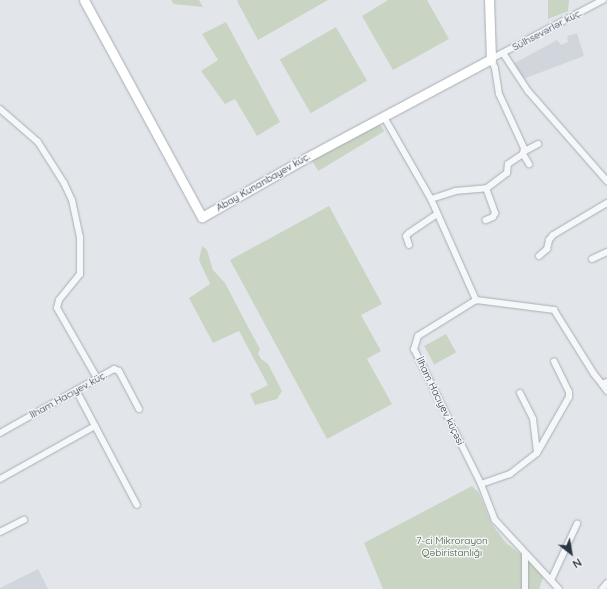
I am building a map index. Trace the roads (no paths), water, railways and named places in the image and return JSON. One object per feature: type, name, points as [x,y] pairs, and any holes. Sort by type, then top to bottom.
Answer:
[{"type":"street","name":"Abay Kunanbayev küç.","points":[[84,0],[202,217],[491,59]]},
{"type":"street","points":[[489,0],[491,59],[495,68],[499,94],[529,164]]},
{"type":"street","name":"Sülhsevərlər küç.","points":[[491,59],[603,0]]},
{"type":"street","points":[[503,53],[528,91],[607,181]]},
{"type":"street","points":[[0,109],[38,142],[64,183],[72,200],[80,237],[80,274],[59,300],[57,308],[97,378]]},
{"type":"street","points":[[384,117],[431,199],[476,300],[554,310],[604,383],[607,391]]},
{"type":"street","points":[[431,199],[455,191],[486,188],[507,174],[508,164],[538,144]]},
{"type":"street","points":[[486,188],[495,213],[493,217],[486,220]]},
{"type":"street","points":[[539,256],[547,249],[549,240],[553,235],[607,203]]},
{"type":"street","points":[[409,244],[406,236],[437,214]]},
{"type":"street","points":[[592,259],[607,252]]},
{"type":"street","name":"İlham Hacıyev küçəsi","points":[[476,300],[418,336],[414,348],[481,484],[495,520],[525,554],[552,578],[559,589]]},
{"type":"street","points":[[481,484],[510,474],[537,453],[569,397],[569,392],[554,361]]},
{"type":"street","name":"İlham Hacıyev küç.","points":[[0,433],[114,369],[119,371],[139,409]]},
{"type":"street","points":[[76,390],[137,505]]},
{"type":"street","points":[[520,393],[533,419],[537,453]]},
{"type":"street","points":[[0,479],[95,426]]},
{"type":"street","points":[[0,532],[24,520]]},
{"type":"street","points":[[552,578],[577,524]]},
{"type":"street","points":[[525,554],[525,589]]},
{"type":"street","points":[[602,589],[607,583]]},
{"type":"park label","name":"7-ci Mikrorayon Qəbiristanlığı","points":[[452,546]]}]
